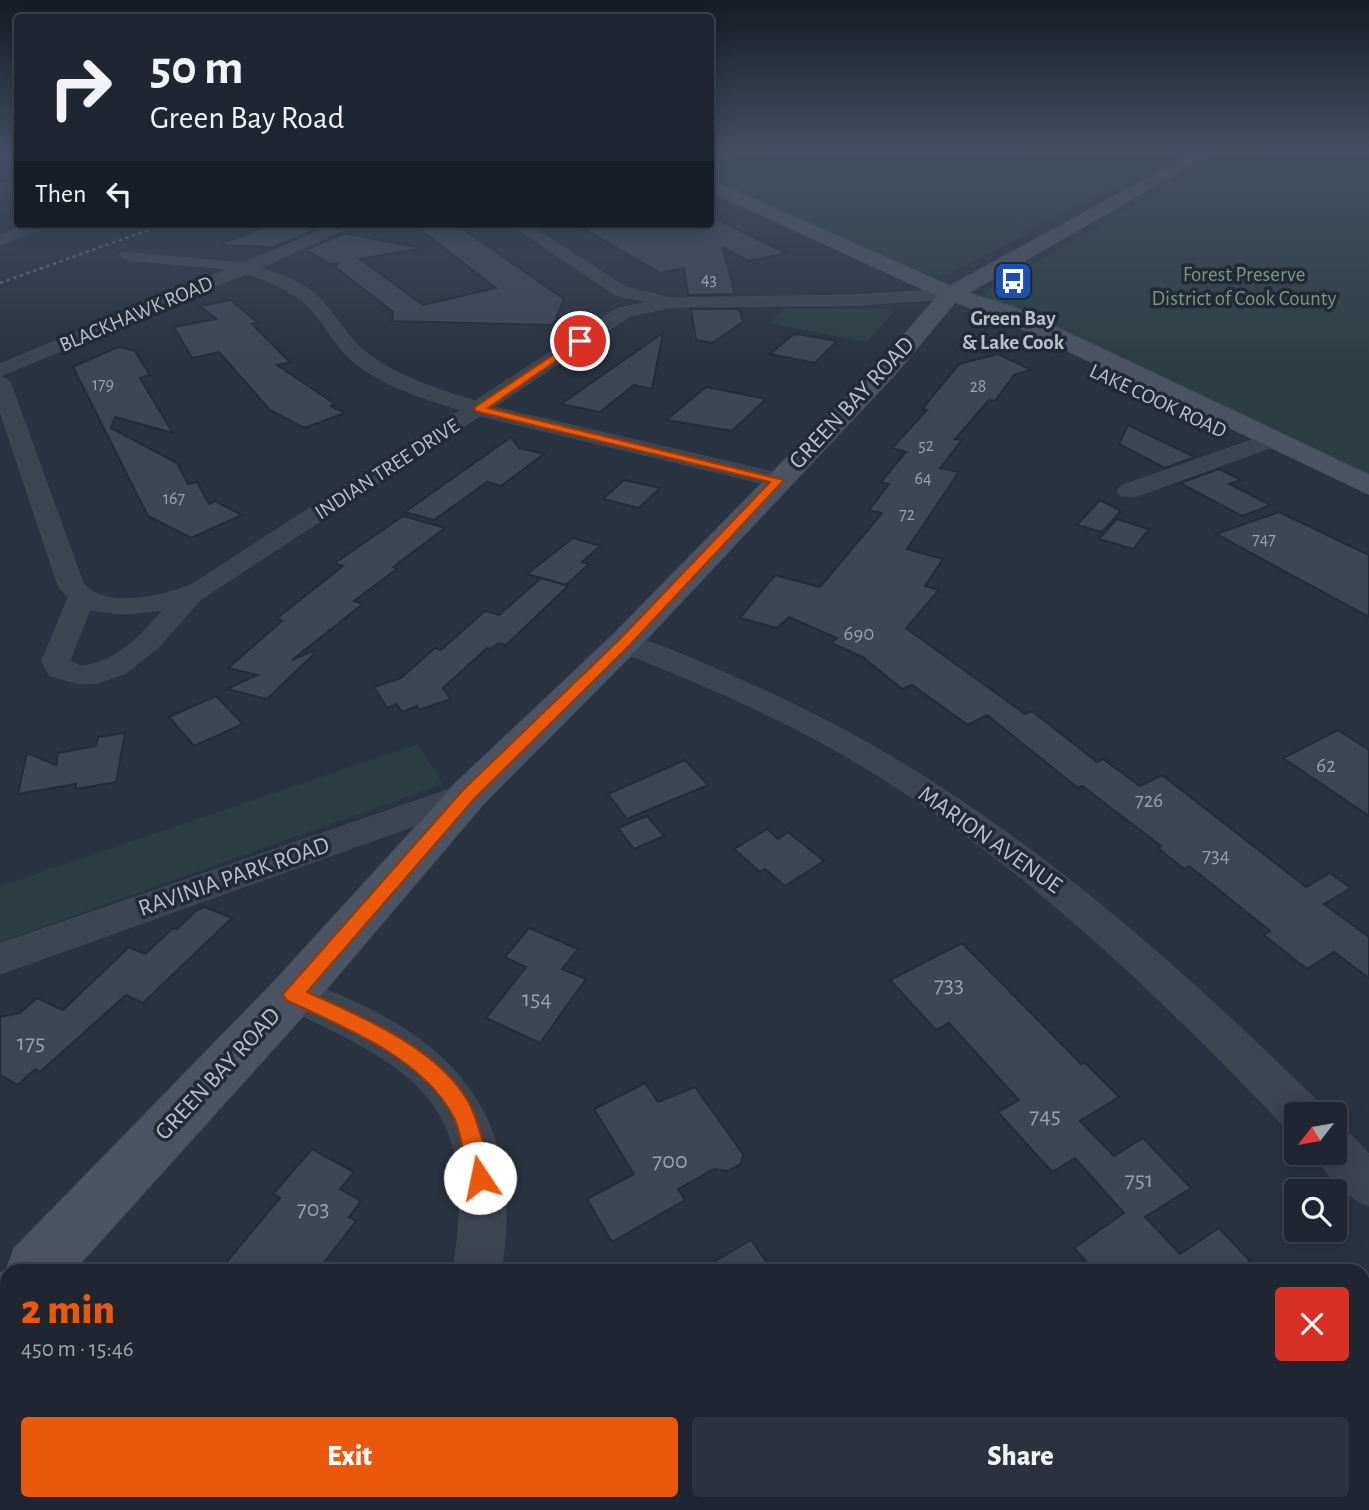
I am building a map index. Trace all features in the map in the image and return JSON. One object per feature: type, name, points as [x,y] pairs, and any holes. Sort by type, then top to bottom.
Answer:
[{"type":"main road","name":"LAKE COOK ROAD","points":[[795,223],[951,294],[981,318],[1262,443],[1369,486]]},
{"type":"main road","name":"GREEN BAY ROAD","points":[[40,1264],[293,994],[469,794],[624,643],[887,369],[951,294],[1076,223]]},
{"type":"main road","name":"LAKE COOK ROAD","points":[[1262,443],[1369,499]]},
{"type":"street","points":[[0,240],[36,228]]},
{"type":"street","name":"BLACKHAWK ROAD","points":[[0,371],[341,228]]},
{"type":"street","points":[[522,228],[623,302]]},
{"type":"street","points":[[127,255],[246,268],[271,275],[313,301],[339,336],[378,369],[416,388],[479,409],[778,480]]},
{"type":"street","name":"INDIAN TREE DRIVE","points":[[190,596],[147,605],[113,606],[82,598],[56,661],[59,669],[74,676],[97,674],[117,667],[143,647],[190,596],[479,409],[623,302],[856,300],[951,294]]},
{"type":"street","points":[[0,382],[71,585],[82,598]]},
{"type":"street","points":[[1129,491],[1262,443]]},
{"type":"street","name":"MARION AVENUE","points":[[624,643],[781,709],[932,796],[986,834],[1129,945],[1227,1038],[1289,1102]]},
{"type":"street","name":"RAVINIA PARK ROAD","points":[[0,959],[469,794]]},
{"type":"street","points":[[293,994],[365,1028],[408,1055],[438,1082],[460,1108],[476,1152],[484,1203],[478,1264]]},
{"type":"street","points":[[1348,1163],[1369,1185]]},
{"type":"green space","points":[[807,223],[1046,223],[950,274],[928,276]]},
{"type":"green space","name":"Forest Preserve District of Cook County","points":[[1103,223],[1369,223],[1369,481],[984,297],[986,291]]},
{"type":"green space","points":[[784,309],[887,309],[893,312],[867,342],[769,323]]},
{"type":"green space","points":[[418,744],[443,784],[0,942],[0,886]]},
{"type":"building","points":[[714,223],[725,223],[786,253],[749,261],[723,248],[735,294],[688,295],[684,268],[660,273],[582,228],[714,228]]},
{"type":"building","points":[[263,228],[319,228],[274,247],[218,245]]},
{"type":"building","points":[[418,228],[461,228],[564,299],[552,325],[392,321],[393,312],[335,267],[338,263],[330,264],[306,250],[344,233],[417,247],[360,259],[423,305],[496,288]]},
{"type":"building","points":[[231,300],[258,323],[252,324],[290,362],[277,365],[335,404],[331,406],[345,413],[304,428],[270,410],[219,352],[192,358],[174,327],[216,319],[200,306]]},
{"type":"building","points":[[691,309],[739,309],[743,322],[712,343],[696,340]]},
{"type":"building","points":[[663,333],[652,389],[634,385],[600,412],[561,404]]},
{"type":"building","points":[[798,334],[837,341],[815,363],[770,354]]},
{"type":"building","points":[[118,347],[135,351],[150,375],[140,378],[173,433],[115,417],[111,428],[177,463],[188,484],[197,482],[209,504],[215,501],[242,515],[191,538],[148,516],[73,367]]},
{"type":"building","points":[[998,354],[1031,370],[1014,375],[995,401],[989,400],[955,439],[962,440],[940,468],[959,472],[907,549],[943,559],[925,586],[939,590],[906,628],[1025,714],[1032,711],[1097,762],[1103,759],[1140,786],[1162,775],[1306,887],[1330,873],[1351,888],[1324,904],[1369,937],[1369,978],[1334,952],[1307,969],[1264,935],[1270,931],[1189,866],[1184,869],[1158,848],[1161,846],[1082,786],[1078,788],[987,715],[968,725],[912,685],[902,689],[863,657],[831,643],[837,638],[789,617],[777,628],[740,618],[775,575],[820,587],[882,513],[869,510],[889,484],[881,482],[906,452],[892,448],[927,410],[922,409],[959,364]]},
{"type":"building","points":[[706,387],[766,399],[732,431],[666,420]]},
{"type":"building","points":[[1128,425],[1195,457],[1165,468],[1119,444]]},
{"type":"building","points":[[511,437],[519,448],[544,454],[501,486],[487,482],[434,520],[405,512]]},
{"type":"building","points":[[1219,469],[1241,480],[1229,484],[1271,505],[1242,516],[1180,483]]},
{"type":"building","points":[[624,480],[660,488],[639,508],[603,499]]},
{"type":"building","points":[[1100,500],[1121,511],[1102,532],[1077,525]]},
{"type":"building","points":[[1279,512],[1369,555],[1369,617],[1216,534]]},
{"type":"building","points":[[403,516],[445,528],[393,567],[397,569],[354,601],[363,604],[292,660],[313,651],[314,654],[267,699],[227,689],[257,675],[228,668],[282,621],[276,619],[343,566],[335,563]]},
{"type":"building","points":[[1117,519],[1149,529],[1133,549],[1099,539]]},
{"type":"building","points":[[573,538],[600,546],[582,562],[589,564],[566,585],[527,574]]},
{"type":"building","points":[[541,578],[568,586],[506,645],[498,643],[491,649],[487,648],[443,688],[451,699],[419,710],[417,706],[402,712],[397,704],[387,708],[374,687],[401,678],[435,648],[441,650],[485,611],[499,615]]},
{"type":"building","points":[[216,696],[243,724],[194,746],[169,717]]},
{"type":"building","points":[[1338,730],[1369,750],[1369,816],[1283,758]]},
{"type":"building","points":[[125,733],[116,782],[76,789],[76,784],[18,794],[27,753],[56,765],[58,753],[96,746],[98,737]]},
{"type":"building","points":[[685,760],[708,785],[627,819],[608,794]]},
{"type":"building","points":[[647,816],[664,836],[634,849],[618,828]]},
{"type":"building","points":[[767,829],[778,839],[788,832],[824,861],[785,886],[765,869],[760,872],[734,849]]},
{"type":"building","points":[[205,907],[232,918],[143,1003],[126,995],[40,1072],[35,1069],[18,1085],[0,1075],[0,1017],[20,1013],[37,998],[63,1010],[129,947],[145,954],[173,928],[177,929],[197,910]]},
{"type":"building","points":[[529,928],[578,949],[562,969],[586,979],[540,1043],[486,1018],[526,967],[505,957]]},
{"type":"building","points":[[962,943],[1081,1064],[1084,1062],[1119,1097],[1080,1121],[1114,1156],[1143,1138],[1191,1188],[1145,1217],[1180,1254],[1219,1228],[1250,1261],[1245,1264],[1089,1264],[1074,1248],[1124,1213],[1075,1158],[1052,1172],[998,1112],[1019,1100],[949,1023],[936,1030],[890,980]]},
{"type":"building","points":[[645,1083],[658,1102],[695,1087],[743,1154],[741,1164],[728,1171],[714,1169],[678,1189],[685,1200],[612,1242],[587,1199],[634,1174],[594,1109]]},
{"type":"building","points":[[312,1149],[354,1172],[340,1189],[361,1201],[349,1217],[356,1221],[323,1264],[225,1264],[280,1198],[273,1194]]},
{"type":"building","points":[[751,1240],[768,1264],[710,1264]]},
{"type":"railway","points":[[0,283],[154,228]]},
{"type":"place","name":"Green Bay & Lake Cook","points":[[1013,281]]},
{"type":"route","points":[[480,1178],[476,1152],[460,1108],[438,1082],[408,1055],[365,1028],[293,994],[469,794],[624,643],[778,480],[479,409],[580,341]]}]
